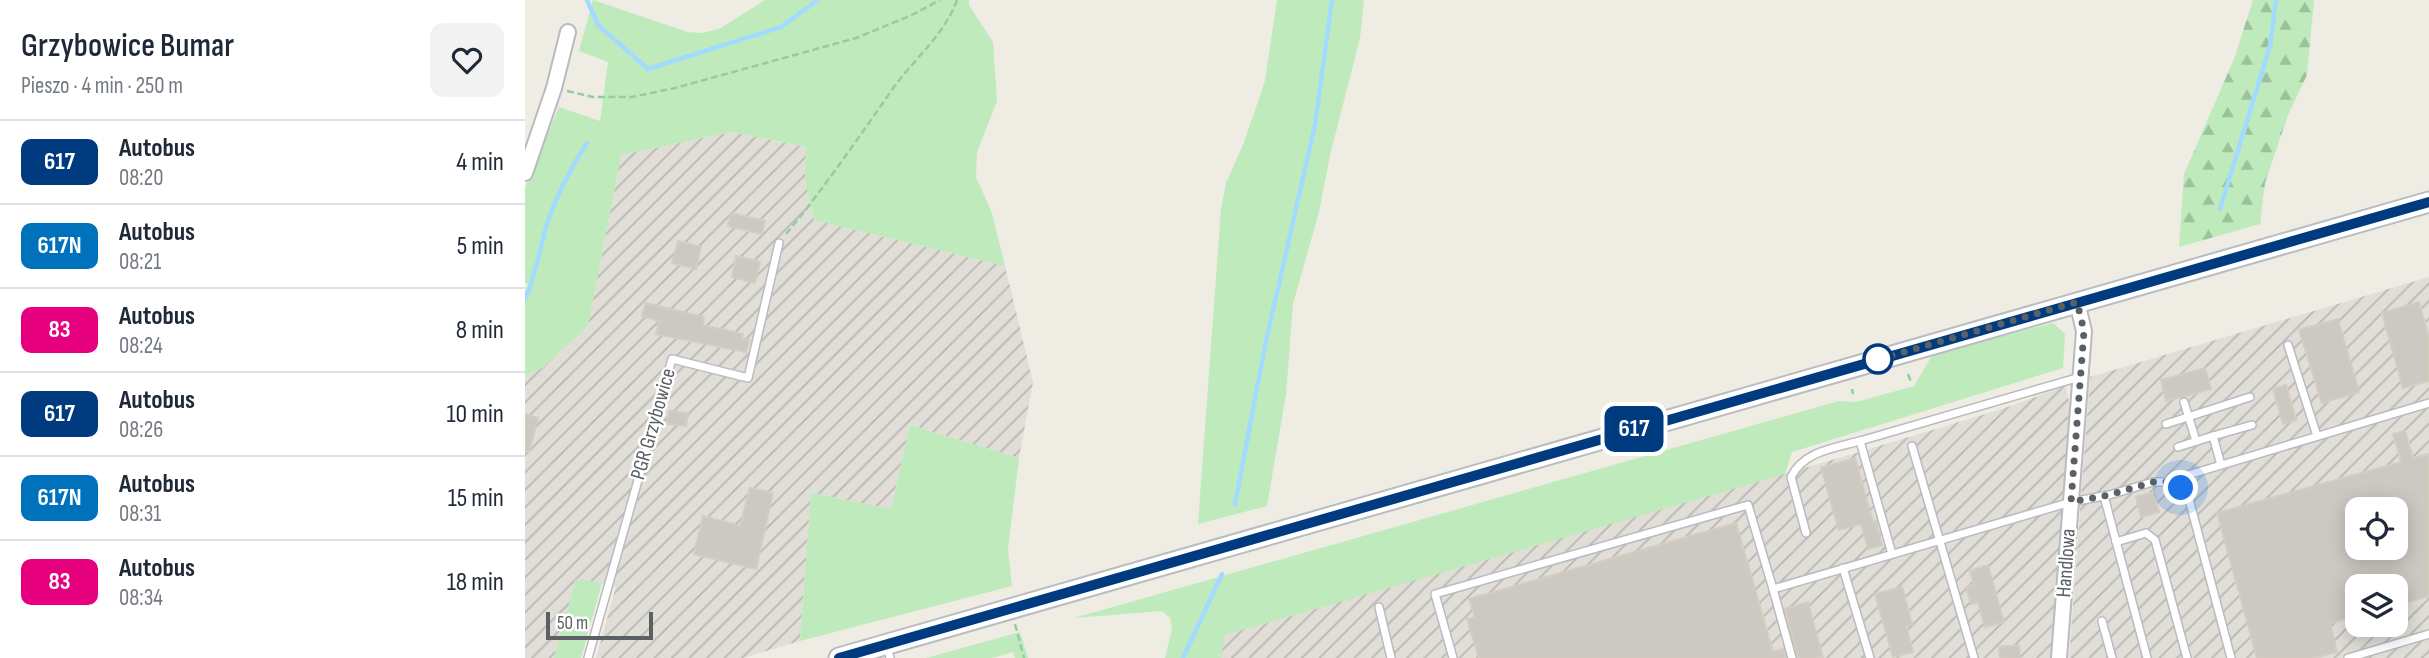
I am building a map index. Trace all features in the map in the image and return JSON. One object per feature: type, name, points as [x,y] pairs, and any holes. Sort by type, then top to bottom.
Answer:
[{"type":"main road","points":[[839,658],[888,651],[1010,609],[2429,202]]},
{"type":"street","points":[[525,173],[554,88],[568,32]]},
{"type":"street","name":"Handlowa","points":[[2059,658],[2084,331],[2077,302]]},
{"type":"lane","name":"PGR Grzybowice","points":[[588,658],[672,359],[748,378],[779,243]]},
{"type":"lane","points":[[2288,345],[2317,436]]},
{"type":"lane","points":[[1806,533],[1791,478],[1797,466],[1812,455],[2080,377]]},
{"type":"lane","points":[[2166,424],[2250,397]]},
{"type":"lane","points":[[2184,402],[2196,441]]},
{"type":"lane","points":[[1773,589],[2071,502],[2153,482],[2171,482],[2429,403]]},
{"type":"lane","points":[[2178,447],[2252,425]]},
{"type":"lane","points":[[2213,436],[2221,465]]},
{"type":"lane","points":[[1860,440],[1892,554]]},
{"type":"lane","points":[[1912,446],[1974,658]]},
{"type":"lane","points":[[2171,482],[2181,488],[2189,499],[2231,658]]},
{"type":"lane","points":[[2103,496],[2147,658]]},
{"type":"lane","points":[[1453,658],[1435,594],[1748,505],[1791,658]]},
{"type":"lane","points":[[2116,542],[2146,533],[2155,540],[2187,658]]},
{"type":"lane","points":[[1843,568],[1870,658]]},
{"type":"lane","points":[[1379,607],[1391,658]]},
{"type":"lane","points":[[2102,621],[2112,658]]},
{"type":"lane","points":[[2348,658],[2429,634]]},
{"type":"path","points":[[554,88],[593,97],[632,97],[675,88],[856,38],[912,15],[940,0]]},
{"type":"path","points":[[779,243],[856,144],[896,85],[951,18],[957,0]]},
{"type":"path","points":[[1908,373],[1911,382]]},
{"type":"path","points":[[1010,609],[1024,658]]},
{"type":"shaded area","points":[[732,132],[806,147],[805,182],[814,220],[1005,266],[1033,382],[1019,458],[910,425],[891,509],[811,493],[800,641],[743,658],[596,658],[616,587],[576,579],[554,658],[525,658],[525,376],[542,368],[588,326],[621,155]]},
{"type":"shaded area","points":[[2429,277],[2429,658],[2069,658],[2090,377]]},
{"type":"shaded area","points":[[2066,386],[2071,413],[2054,658],[1221,658],[1224,635],[1856,453],[2002,409]]},
{"type":"green space","points":[[593,0],[688,32],[701,33],[719,29],[765,0],[969,0],[969,5],[993,42],[997,101],[977,152],[976,177],[992,213],[1005,266],[814,220],[805,182],[806,147],[732,132],[621,155],[588,326],[542,368],[525,376],[525,291],[528,285],[525,282],[525,188],[559,107],[600,121],[608,62],[579,51]]},
{"type":"green space","points":[[1277,0],[1364,0],[1360,38],[1330,155],[1319,212],[1293,304],[1286,394],[1267,506],[1198,524],[1221,209],[1226,183],[1243,145],[1265,81]]},
{"type":"green space","points":[[2253,0],[2314,0],[2307,75],[2288,115],[2265,183],[2260,224],[2179,247],[2184,174],[2234,59]]},
{"type":"green space","points":[[2053,323],[2065,334],[2063,368],[1792,452],[1785,474],[1225,635],[1221,658],[1165,658],[1172,629],[1170,618],[1162,611],[1074,618],[1839,401],[1856,402],[1914,386],[1933,354]]},
{"type":"green space","points":[[910,425],[1019,458],[1008,549],[1012,586],[800,641],[811,493],[891,509]]},
{"type":"green space","points":[[576,579],[602,583],[581,658],[554,658]]},
{"type":"green space","points":[[1020,632],[1028,658],[1015,658],[1013,652],[992,658],[926,658]]},
{"type":"building","points":[[731,213],[765,221],[762,234],[728,226]]},
{"type":"building","points":[[678,241],[701,247],[696,269],[672,263]]},
{"type":"building","points":[[736,256],[760,262],[755,283],[732,277]]},
{"type":"building","points":[[2419,302],[2429,337],[2429,381],[2403,388],[2382,313]]},
{"type":"building","points":[[646,303],[704,317],[703,325],[743,334],[742,339],[749,340],[746,352],[656,334],[659,321],[642,316]]},
{"type":"building","points":[[2338,319],[2359,392],[2322,403],[2299,330]]},
{"type":"building","points":[[2205,368],[2211,389],[2166,401],[2161,380]]},
{"type":"building","points":[[2286,385],[2296,420],[2283,424],[2273,389]]},
{"type":"building","points":[[669,411],[688,413],[686,426],[667,424]]},
{"type":"building","points":[[525,414],[538,418],[529,452],[525,451]]},
{"type":"building","points":[[2405,431],[2413,458],[2429,454],[2429,596],[2408,602],[2408,574],[2345,574],[2345,619],[2330,623],[2337,652],[2314,658],[2257,658],[2217,513],[2401,462],[2393,434]]},
{"type":"building","points":[[1855,458],[1882,545],[1868,549],[1861,524],[1839,530],[1821,468]]},
{"type":"building","points":[[750,488],[773,493],[756,569],[694,554],[703,516],[740,526]]},
{"type":"building","points":[[2154,492],[2159,512],[2141,517],[2136,497]]},
{"type":"building","points":[[1736,523],[1773,652],[1783,649],[1786,658],[1479,658],[1467,619],[1475,617],[1469,599]]},
{"type":"building","points":[[1988,565],[2004,622],[1985,627],[1978,602],[1971,604],[1966,587],[1974,585],[1970,571]]},
{"type":"building","points":[[1902,587],[1912,624],[1906,626],[1913,652],[1893,657],[1875,594]]},
{"type":"building","points":[[1808,602],[1823,658],[1798,658],[1785,609]]},
{"type":"building","points":[[2019,645],[2020,658],[2000,658],[1999,647]]},
{"type":"waterway","points":[[587,0],[598,25],[648,69],[781,27],[818,0]]},
{"type":"waterway","points":[[1235,504],[1266,341],[1315,125],[1332,0]]},
{"type":"waterway","points":[[2220,209],[2270,46],[2276,0]]},
{"type":"waterway","points":[[525,299],[553,208],[587,143]]},
{"type":"waterway","points":[[1183,658],[1222,574]]},
{"type":"bus line","name":"617","points":[[839,658],[2429,202]]},
{"type":"route","points":[[1878,359],[1873,361],[2077,302],[2084,331],[2071,502],[2109,495],[2153,482],[2171,482],[2181,488]]}]
